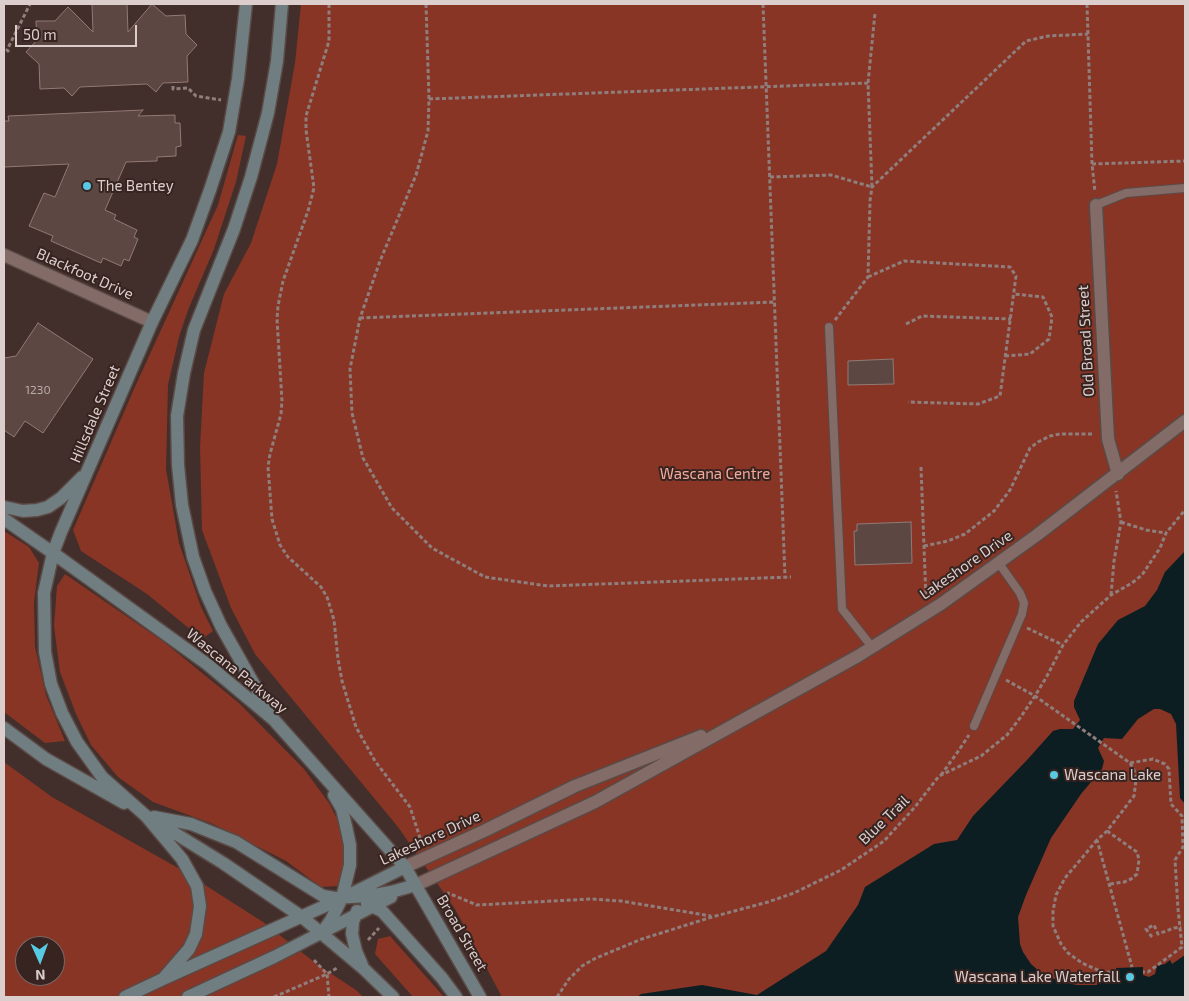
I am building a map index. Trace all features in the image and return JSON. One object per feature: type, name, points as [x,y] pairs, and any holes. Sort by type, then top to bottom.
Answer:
[{"type":"street","name":"Hillsdale Street","points":[[146,816],[102,777],[77,742],[62,713],[52,684],[45,652],[43,624],[44,593],[53,553],[152,322],[192,240],[229,132],[246,4]]},
{"type":"street","points":[[274,720],[221,626],[205,591],[193,557],[182,505],[178,465],[178,416],[184,373],[194,330],[234,229],[251,177],[268,113],[277,60],[282,4]]},
{"type":"street","name":"Old Broad Street","points":[[1096,206],[1107,431],[1115,476]]},
{"type":"street","name":"Blackfoot Drive","points":[[4,256],[152,322]]},
{"type":"street","name":"Lakeshore Drive","points":[[416,885],[596,802],[872,647],[926,613],[1037,535],[1185,421]]},
{"type":"street","points":[[4,507],[23,511],[48,507],[61,498],[88,472]]},
{"type":"street","name":"Wascana Parkway","points":[[4,520],[207,664],[274,720],[405,867],[416,885]]},
{"type":"street","name":"Lakeshore Drive","points":[[125,997],[302,916],[340,902],[405,867],[575,786],[752,715]]},
{"type":"street","points":[[4,728],[52,763],[146,816],[223,863],[302,916],[364,969],[393,997]]},
{"type":"street","points":[[322,933],[340,902],[350,865],[350,845],[342,810],[326,778]]},
{"type":"street","points":[[146,816],[191,824],[236,842],[323,896],[340,902],[368,902],[391,892],[416,885]]},
{"type":"street","points":[[146,816],[182,859],[197,886],[200,906],[196,934],[189,949],[163,979]]},
{"type":"street","points":[[188,997],[354,916],[368,902],[379,886],[405,867]]},
{"type":"street","name":"Broad Street","points":[[416,885],[480,997]]},
{"type":"street","points":[[368,902],[382,911],[442,978],[456,997]]},
{"type":"street","points":[[354,916],[352,934],[356,951],[364,969]]},
{"type":"lane","points":[[1096,206],[1126,193],[1185,188]]},
{"type":"lane","points":[[829,327],[842,609],[872,647]]},
{"type":"lane","points":[[974,726],[1019,624],[1024,603],[1020,593],[998,562]]},
{"type":"path","points":[[9,52],[7,50],[30,4]]},
{"type":"path","points":[[329,4],[330,41],[306,116],[306,130],[314,188],[308,211],[283,281],[278,306],[277,319],[282,402],[281,414],[268,467],[272,519],[276,535],[284,551],[321,587],[327,597],[334,620],[342,681],[356,727],[375,761],[410,807],[422,844]]},
{"type":"path","points":[[426,4],[428,130],[416,175],[380,261],[360,318],[350,369],[352,413],[363,458],[392,508],[432,548],[485,578],[548,586],[791,577]]},
{"type":"path","points":[[763,4],[785,577]]},
{"type":"path","points":[[1087,4],[1092,164],[1096,206]]},
{"type":"path","points":[[868,277],[872,187],[868,82],[875,13]]},
{"type":"path","points":[[872,187],[1026,41],[1048,36],[1088,34]]},
{"type":"path","points":[[429,99],[868,82]]},
{"type":"path","points":[[173,86],[173,89],[188,88],[196,96],[234,102]]},
{"type":"path","points":[[1092,164],[1185,161]]},
{"type":"path","points":[[770,177],[831,175],[872,187]]},
{"type":"path","points":[[829,327],[868,277],[904,261],[1010,267],[1016,276],[1000,396],[978,404],[908,402]]},
{"type":"path","points":[[1006,356],[1030,354],[1049,339],[1052,317],[1043,298],[1014,294]]},
{"type":"path","points":[[360,318],[774,302]]},
{"type":"path","points":[[906,324],[922,316],[1011,319]]},
{"type":"path","points":[[924,546],[948,541],[965,534],[994,511],[1010,490],[1030,448],[1038,442],[1055,435],[1092,434],[1107,431]]},
{"type":"path","points":[[921,467],[926,613]]},
{"type":"path","points":[[1111,595],[1114,561],[1121,522],[1115,476]]},
{"type":"path","name":"Blue Trail","points":[[448,894],[477,905],[590,899],[621,901],[712,917],[794,893],[849,865],[884,841],[940,776],[971,762],[993,747],[1016,724],[1047,676],[1063,645],[1081,622],[1111,595],[1142,575],[1160,548],[1166,533],[1185,510]]},
{"type":"path","points":[[1121,522],[1146,530],[1166,533]]},
{"type":"path","points":[[1019,624],[1063,645]]},
{"type":"path","points":[[996,675],[1035,696],[1060,713],[1130,764],[1134,770],[1136,780],[1134,796],[1065,878],[1056,895],[1053,912],[1053,926],[1060,944],[1068,953],[1082,963],[1100,971],[1116,973]]},
{"type":"path","points":[[940,776],[974,726]]},
{"type":"path","points":[[1130,764],[1153,759],[1165,764],[1169,769],[1171,804],[1182,816],[1183,847],[1175,860],[1182,947],[1148,972],[1143,972]]},
{"type":"path","points":[[1107,830],[1137,852],[1140,860],[1137,874],[1131,879],[1110,884]]},
{"type":"path","points":[[1097,840],[1132,967]]},
{"type":"path","points":[[556,997],[569,979],[582,966],[596,958],[642,939],[712,917]]},
{"type":"path","points":[[364,944],[381,926]]},
{"type":"path","points":[[1155,935],[1180,927]]},
{"type":"path","points":[[314,960],[327,974],[329,997]]},
{"type":"path","points":[[274,997],[327,974],[336,968]]},
{"type":"green space","name":"Wascana Centre","points":[[301,4],[1185,4],[1185,997],[502,997],[455,909],[398,827],[255,654],[231,608],[202,530],[200,447],[204,373],[224,294],[251,243],[277,164],[295,63]]},
{"type":"green space","points":[[238,135],[246,136],[236,182],[214,249],[188,310],[179,337],[168,385],[166,469],[179,543],[201,607],[213,631],[202,639],[147,594],[81,551],[73,530],[134,389],[218,205]]},
{"type":"green space","points":[[4,531],[29,547],[39,563],[34,602],[35,647],[46,695],[65,741],[45,743],[4,712]]},
{"type":"green space","points":[[65,574],[164,642],[239,703],[304,769],[329,803],[344,832],[346,861],[338,886],[321,887],[286,861],[213,824],[153,802],[118,777],[91,745],[76,714],[60,672],[54,626],[57,586]]},
{"type":"green space","points":[[4,762],[52,797],[180,869],[263,922],[363,997],[4,997]]},
{"type":"green space","points":[[390,936],[444,997],[413,997],[375,954],[378,939]]},
{"type":"shaded area","name":"Wascana Lake","points":[[1185,551],[1185,804],[1180,798],[1176,724],[1171,714],[1160,709],[1154,709],[1138,719],[1122,739],[1104,738],[1098,748],[1104,761],[1102,769],[1081,794],[1051,838],[1018,917],[1020,944],[1023,952],[1031,964],[1039,971],[1058,981],[1077,985],[1097,985],[1097,983],[1111,975],[1116,975],[1116,968],[1143,967],[1143,975],[1149,977],[1155,974],[1157,966],[1165,964],[1170,960],[1172,964],[1185,955],[1185,997],[637,997],[641,994],[702,985],[757,995],[826,951],[858,905],[865,887],[934,844],[957,840],[973,816],[1053,731],[1073,729],[1080,720],[1074,707],[1074,701],[1098,644],[1118,620],[1145,606],[1157,590],[1165,572]]},
{"type":"building","points":[[92,4],[127,4],[128,32],[152,4],[166,16],[185,15],[186,34],[197,45],[187,56],[188,82],[163,83],[156,92],[147,84],[80,87],[72,96],[64,88],[40,89],[39,64],[26,52],[37,40],[36,21],[55,21],[68,7],[93,32]]},
{"type":"building","name":"The Bentey","points":[[143,110],[138,116],[175,115],[175,123],[180,123],[181,146],[176,147],[176,156],[157,157],[157,161],[126,162],[105,210],[116,215],[114,219],[137,230],[134,237],[138,239],[129,261],[124,259],[121,266],[103,258],[101,263],[51,241],[53,236],[29,226],[44,193],[55,197],[69,164],[4,167],[4,121],[9,121],[8,116]]},
{"type":"building","points":[[38,323],[93,359],[43,433],[25,421],[14,437],[4,430],[4,358],[16,356]]},
{"type":"building","points":[[893,359],[894,384],[848,385],[848,361]]},
{"type":"building","points":[[911,522],[912,563],[855,565],[854,531],[857,531],[857,524]]},
{"type":"place","name":"The Bentey","points":[[87,186]]},
{"type":"place","name":"Wascana Lake","points":[[1054,775]]},
{"type":"place","name":"Wascana Lake Waterfall","points":[[1130,977]]}]
